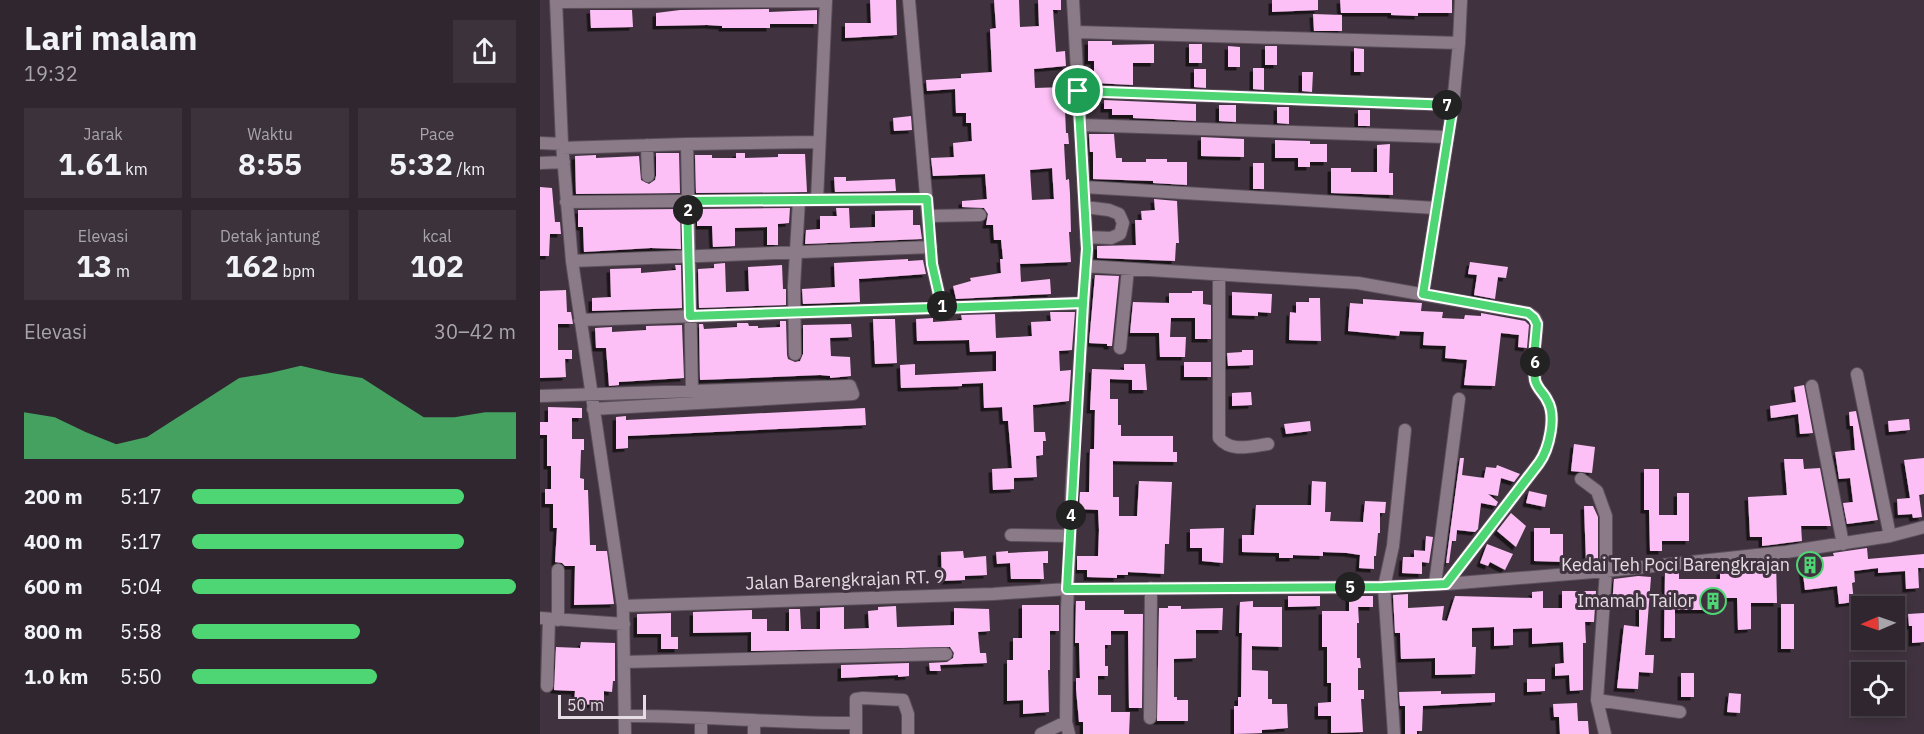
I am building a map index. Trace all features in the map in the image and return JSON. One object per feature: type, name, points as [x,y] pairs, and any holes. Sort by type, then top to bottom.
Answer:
[{"type":"street","points":[[625,734],[623,606],[572,261],[562,146],[556,1],[826,0],[817,200]]},
{"type":"street","points":[[909,0],[931,248],[934,275],[942,308]]},
{"type":"street","points":[[1041,734],[1067,728],[1067,589],[1086,266],[1085,207],[1073,0]]},
{"type":"street","points":[[1423,294],[1453,105],[1461,0]]},
{"type":"street","points":[[1075,32],[1459,43]]},
{"type":"street","points":[[1078,91],[1453,105]]},
{"type":"street","points":[[1080,125],[1447,137]]},
{"type":"street","points":[[540,143],[562,146],[819,142]]},
{"type":"street","points":[[687,144],[692,390]]},
{"type":"street","points":[[646,145],[648,176]]},
{"type":"street","points":[[540,163],[564,162]]},
{"type":"street","points":[[1084,187],[1436,208]]},
{"type":"street","points":[[566,202],[927,199]]},
{"type":"street","points":[[795,354],[794,313],[799,200]]},
{"type":"street","points":[[1085,207],[1109,210],[1119,214],[1123,223],[1120,234],[1111,238],[1086,237]]},
{"type":"street","points":[[928,216],[980,215]]},
{"type":"street","points":[[572,261],[931,248]]},
{"type":"street","points":[[1086,266],[1358,283],[1528,313],[1534,318],[1537,324],[1535,381],[1550,407],[1550,437],[1544,456],[1441,584]]},
{"type":"street","points":[[1120,348],[1128,269]]},
{"type":"street","points":[[1220,275],[1220,438],[1225,445],[1235,448],[1268,444]]},
{"type":"street","points":[[580,320],[1083,303]]},
{"type":"street","points":[[1857,374],[1890,536]]},
{"type":"street","points":[[540,396],[692,390],[725,395],[853,394],[850,386],[725,395],[593,409]]},
{"type":"street","points":[[1812,386],[1843,544]]},
{"type":"street","points":[[1441,584],[1459,399]]},
{"type":"street","points":[[1394,734],[1383,587],[1393,546],[1405,430]]},
{"type":"street","points":[[1581,479],[1597,491],[1606,516],[1606,571],[1597,700],[1605,734]]},
{"type":"street","name":"Jalan Barengkrajan RT. 9","points":[[623,606],[985,594],[1067,589],[1383,587],[1441,584],[1606,571],[1786,552],[1890,536],[1924,526]]},
{"type":"street","points":[[1011,535],[1070,536]]},
{"type":"street","points":[[547,686],[549,619],[558,570]]},
{"type":"street","points":[[1150,718],[1151,588]]},
{"type":"street","points":[[549,619],[624,624]]},
{"type":"street","points":[[624,662],[946,654]]},
{"type":"street","points":[[625,716],[754,720],[807,729],[856,728],[856,699],[903,700],[908,714],[908,734]]},
{"type":"street","points":[[1597,700],[1680,712]]},
{"type":"street","points":[[701,718],[701,734]]},
{"type":"street","points":[[754,720],[754,734]]},
{"type":"building","points":[[870,0],[896,0],[897,35],[845,38],[845,23],[871,23]]},
{"type":"building","points":[[994,0],[1019,0],[1020,27],[1039,26],[1038,0],[1061,0],[1061,10],[1053,10],[1056,52],[1065,51],[1066,66],[1034,69],[1035,88],[1064,87],[1066,133],[1068,133],[1069,144],[1064,144],[1066,180],[1069,179],[1070,194],[1071,262],[1020,264],[1021,282],[1050,279],[1051,294],[956,299],[953,286],[971,281],[970,278],[1001,273],[1000,259],[1003,259],[1001,240],[994,240],[993,225],[986,225],[988,214],[984,208],[962,207],[962,201],[987,199],[985,174],[933,176],[931,158],[954,157],[953,143],[972,141],[971,123],[966,123],[966,113],[956,113],[955,89],[927,91],[926,80],[961,78],[961,74],[992,72],[990,29],[996,28]],"holes":[[[1052,168],[1054,199],[1032,200],[1030,170]]]},
{"type":"building","points":[[1272,0],[1318,0],[1318,10],[1272,12]]},
{"type":"building","points":[[1340,0],[1452,0],[1452,13],[1418,13],[1418,16],[1391,15],[1391,13],[1341,13]]},
{"type":"building","points":[[769,9],[769,12],[817,10],[817,24],[770,24],[770,28],[722,28],[722,26],[707,25],[656,26],[656,13],[680,10]]},
{"type":"building","points":[[590,10],[632,10],[633,27],[591,28]]},
{"type":"building","points":[[1313,14],[1342,15],[1342,31],[1314,31]]},
{"type":"building","points":[[1088,41],[1112,41],[1112,45],[1154,44],[1154,63],[1133,63],[1133,85],[1094,83],[1094,61],[1088,61]]},
{"type":"building","points":[[1189,44],[1202,44],[1202,63],[1189,63]]},
{"type":"building","points":[[1228,46],[1240,47],[1240,67],[1228,67]]},
{"type":"building","points":[[1265,46],[1277,46],[1277,65],[1265,65]]},
{"type":"building","points":[[1354,48],[1364,49],[1364,72],[1354,72]]},
{"type":"building","points":[[1253,68],[1264,68],[1264,90],[1253,89]]},
{"type":"building","points":[[1194,69],[1206,69],[1206,88],[1194,87]]},
{"type":"building","points":[[1302,72],[1313,72],[1312,92],[1302,91]]},
{"type":"building","points":[[1104,100],[1196,104],[1196,121],[1112,115],[1112,109],[1104,109]]},
{"type":"building","points":[[1219,105],[1236,105],[1236,122],[1219,121]]},
{"type":"building","points":[[1277,107],[1289,107],[1289,124],[1277,123]]},
{"type":"building","points":[[1358,110],[1370,110],[1370,126],[1358,126]]},
{"type":"building","points":[[911,116],[912,130],[894,131],[893,118]]},
{"type":"building","points":[[1089,134],[1114,134],[1116,158],[1122,158],[1122,162],[1167,159],[1167,162],[1187,162],[1187,185],[1153,183],[1153,181],[1093,179],[1093,152],[1090,152]]},
{"type":"building","points":[[1201,137],[1244,139],[1244,157],[1201,156]]},
{"type":"building","points":[[1275,140],[1327,144],[1327,162],[1310,162],[1310,167],[1298,167],[1298,158],[1275,158]]},
{"type":"building","points":[[1390,144],[1389,173],[1393,173],[1393,195],[1331,193],[1331,168],[1351,168],[1351,172],[1377,172],[1377,145]]},
{"type":"building","points":[[656,153],[679,153],[680,193],[576,194],[575,156],[596,155],[596,158],[639,156],[641,180],[649,184],[655,180],[656,176]]},
{"type":"building","points":[[736,153],[745,153],[745,158],[805,154],[807,192],[696,193],[695,155],[736,158]]},
{"type":"building","points":[[1253,163],[1264,163],[1264,189],[1253,189]]},
{"type":"building","points":[[834,177],[846,177],[846,181],[895,179],[896,191],[835,192]]},
{"type":"building","points":[[540,187],[552,188],[555,222],[560,222],[561,234],[550,234],[549,256],[540,256]]},
{"type":"building","points":[[1154,199],[1177,201],[1179,243],[1176,243],[1175,261],[1097,258],[1097,246],[1136,245],[1135,220],[1142,220],[1141,211],[1155,210]]},
{"type":"building","points":[[790,208],[789,223],[778,224],[778,245],[767,245],[767,227],[735,228],[735,246],[713,247],[712,226],[697,226],[697,209]]},
{"type":"building","points":[[836,208],[849,208],[850,228],[875,227],[875,211],[913,210],[913,225],[920,225],[922,239],[805,244],[806,230],[820,229],[820,216],[837,216]]},
{"type":"building","points":[[680,209],[681,249],[651,248],[584,252],[583,227],[578,227],[578,210]]},
{"type":"building","points":[[908,259],[908,261],[923,260],[926,274],[859,279],[860,302],[803,304],[802,289],[835,287],[834,263]]},
{"type":"building","points":[[1470,262],[1508,267],[1506,278],[1498,277],[1495,299],[1474,295],[1477,275],[1468,274]]},
{"type":"building","points":[[725,263],[726,292],[749,291],[748,267],[782,265],[786,305],[699,308],[698,269],[714,268],[714,264]]},
{"type":"building","points":[[675,265],[681,265],[682,308],[592,311],[592,298],[611,297],[610,269],[641,268],[641,273],[676,270]]},
{"type":"building","points":[[1095,275],[1119,276],[1112,346],[1089,343]]},
{"type":"building","points":[[566,290],[567,312],[571,312],[573,324],[558,324],[558,350],[572,350],[572,359],[565,359],[566,377],[540,378],[540,291]]},
{"type":"building","points":[[1192,291],[1203,291],[1203,304],[1211,305],[1211,339],[1195,339],[1195,318],[1171,318],[1170,337],[1186,337],[1185,357],[1160,357],[1159,333],[1130,333],[1133,302],[1169,303],[1169,293],[1192,293]]},
{"type":"building","points":[[1232,292],[1272,294],[1271,313],[1258,312],[1258,316],[1232,315]]},
{"type":"building","points":[[1309,298],[1320,298],[1321,341],[1289,340],[1290,312],[1296,313],[1296,302],[1309,302]]},
{"type":"building","points":[[1363,299],[1422,303],[1421,311],[1443,312],[1442,318],[1464,319],[1465,315],[1481,316],[1481,313],[1525,321],[1529,325],[1527,348],[1518,347],[1519,335],[1501,333],[1495,386],[1464,385],[1467,360],[1445,358],[1446,346],[1423,345],[1424,332],[1400,331],[1399,336],[1348,331],[1350,303],[1363,304]]},
{"type":"building","points":[[1050,312],[1075,312],[1072,350],[1059,351],[1060,371],[1071,370],[1069,401],[1033,405],[1034,432],[1045,432],[1046,441],[1043,441],[1043,455],[1036,456],[1037,477],[1014,478],[1014,489],[993,490],[992,469],[1012,468],[1008,421],[1003,421],[1002,407],[984,408],[983,383],[901,388],[900,365],[915,364],[915,375],[996,371],[996,351],[970,352],[969,340],[917,341],[916,319],[933,318],[933,322],[962,320],[961,315],[995,314],[996,338],[1032,336],[1031,322],[1051,321]]},
{"type":"building","points":[[873,319],[895,319],[897,363],[875,364]]},
{"type":"building","points":[[780,321],[786,321],[787,355],[788,359],[795,362],[800,361],[803,354],[803,325],[851,324],[852,337],[830,338],[831,356],[850,357],[851,376],[830,378],[830,376],[820,375],[700,380],[699,324],[703,324],[704,329],[737,327],[737,323],[748,323],[749,326],[758,326],[758,328],[780,327]]},
{"type":"building","points":[[682,325],[684,378],[619,382],[619,385],[609,386],[606,348],[596,348],[595,328],[612,327],[612,332],[646,330],[646,326]]},
{"type":"building","points":[[1242,350],[1253,350],[1253,365],[1228,366],[1227,353],[1242,352]]},
{"type":"building","points":[[1184,362],[1211,362],[1211,377],[1184,377]]},
{"type":"building","points":[[1124,364],[1145,364],[1147,390],[1132,390],[1132,380],[1110,379],[1110,399],[1118,399],[1118,425],[1121,425],[1121,436],[1173,436],[1173,452],[1177,452],[1177,462],[1113,461],[1113,497],[1119,497],[1119,516],[1137,516],[1139,481],[1172,482],[1169,544],[1165,544],[1164,574],[1128,572],[1128,575],[1117,575],[1117,578],[1087,577],[1087,570],[1077,570],[1077,556],[1098,556],[1099,530],[1098,510],[1079,509],[1080,492],[1089,492],[1090,449],[1094,449],[1095,410],[1090,410],[1092,369],[1124,370]]},
{"type":"building","points":[[1804,385],[1813,433],[1800,434],[1798,414],[1771,418],[1770,406],[1796,402],[1794,387]]},
{"type":"building","points":[[1251,392],[1252,405],[1232,406],[1232,393]]},
{"type":"building","points":[[548,407],[582,408],[582,418],[572,418],[572,439],[584,439],[584,450],[581,450],[580,478],[584,479],[584,490],[588,490],[590,545],[596,545],[596,551],[607,551],[614,604],[574,605],[575,566],[565,566],[555,562],[557,528],[553,528],[553,504],[545,504],[545,489],[551,489],[551,466],[547,466],[547,435],[540,435],[540,422],[548,422]]},
{"type":"building","points":[[865,408],[866,425],[628,436],[628,448],[616,449],[616,417],[626,416],[626,420]]},
{"type":"building","points":[[1856,411],[1878,520],[1847,524],[1843,503],[1853,502],[1850,478],[1839,479],[1835,452],[1855,450],[1849,412]]},
{"type":"building","points":[[1909,419],[1910,430],[1889,432],[1888,421]]},
{"type":"building","points":[[1310,421],[1311,431],[1286,434],[1284,424]]},
{"type":"building","points":[[1574,444],[1595,447],[1592,473],[1571,471]]},
{"type":"building","points":[[1460,458],[1464,458],[1462,475],[1484,478],[1486,467],[1496,468],[1497,465],[1520,474],[1514,482],[1501,478],[1498,496],[1488,494],[1498,502],[1496,506],[1481,503],[1478,529],[1475,532],[1457,530],[1456,541],[1452,541],[1449,563],[1446,563]]},
{"type":"building","points":[[1924,458],[1924,494],[1919,495],[1922,517],[1913,518],[1912,514],[1898,515],[1897,499],[1910,498],[1904,460]]},
{"type":"building","points":[[1784,459],[1803,459],[1804,469],[1820,468],[1831,526],[1801,526],[1802,541],[1762,546],[1762,537],[1750,537],[1748,497],[1787,495]]},
{"type":"building","points":[[1644,469],[1659,469],[1659,515],[1677,515],[1677,493],[1689,493],[1689,541],[1662,541],[1662,551],[1650,551],[1649,510],[1644,510]]},
{"type":"building","points":[[1312,481],[1326,482],[1325,512],[1331,512],[1330,521],[1363,522],[1365,501],[1386,502],[1385,513],[1380,513],[1380,533],[1378,533],[1376,556],[1374,556],[1374,569],[1359,568],[1360,555],[1347,553],[1323,552],[1323,556],[1293,555],[1293,558],[1279,558],[1279,553],[1242,552],[1242,535],[1254,535],[1256,505],[1311,505]]},
{"type":"building","points":[[1529,491],[1547,495],[1545,507],[1526,503]]},
{"type":"building","points":[[1584,506],[1593,506],[1598,517],[1598,561],[1586,562]]},
{"type":"building","points":[[1511,513],[1526,526],[1516,547],[1497,531]]},
{"type":"building","points":[[1224,528],[1223,563],[1202,561],[1202,548],[1190,548],[1190,529]]},
{"type":"building","points":[[1534,528],[1550,528],[1550,534],[1563,534],[1563,562],[1534,561]]},
{"type":"building","points":[[1426,536],[1433,537],[1429,563],[1422,562],[1422,574],[1402,573],[1403,557],[1414,557],[1414,550],[1425,551]]},
{"type":"building","points":[[1487,544],[1513,554],[1505,570],[1490,562],[1488,566],[1480,563]]},
{"type":"building","points":[[1867,548],[1868,559],[1924,554],[1924,568],[1918,568],[1919,588],[1906,589],[1905,571],[1878,573],[1878,568],[1854,571],[1855,582],[1852,583],[1853,596],[1851,596],[1851,602],[1839,604],[1837,586],[1805,590],[1801,559],[1834,556],[1833,553]]},
{"type":"building","points":[[963,551],[964,558],[986,556],[987,575],[965,576],[965,580],[942,581],[941,552]]},
{"type":"building","points":[[1008,551],[1008,553],[1048,551],[1048,563],[1043,563],[1044,579],[1011,579],[1010,563],[997,564],[996,552]]},
{"type":"building","points":[[1776,561],[1777,603],[1751,603],[1751,629],[1738,630],[1737,598],[1717,598],[1717,610],[1675,610],[1675,638],[1664,638],[1665,573],[1679,572],[1679,579],[1720,579],[1720,571],[1739,569],[1739,566],[1762,566],[1762,563]]},
{"type":"building","points":[[1651,577],[1645,655],[1654,655],[1653,673],[1639,672],[1638,689],[1617,688],[1624,625],[1639,627],[1639,606],[1612,606],[1614,579]]},
{"type":"building","points":[[1543,591],[1543,608],[1562,608],[1562,591],[1596,591],[1594,622],[1585,622],[1583,690],[1570,691],[1569,675],[1555,676],[1555,664],[1564,663],[1563,642],[1532,644],[1532,628],[1513,629],[1513,645],[1494,646],[1494,627],[1472,628],[1472,647],[1476,647],[1475,674],[1435,675],[1435,658],[1401,659],[1400,633],[1395,633],[1393,595],[1408,594],[1408,608],[1444,606],[1442,620],[1447,621],[1455,596],[1532,598],[1532,592]]},
{"type":"building","points":[[1288,596],[1320,596],[1320,606],[1288,607]]},
{"type":"building","points":[[1349,596],[1373,596],[1373,607],[1358,607],[1357,658],[1360,658],[1361,668],[1358,668],[1358,690],[1364,690],[1364,699],[1361,699],[1363,732],[1331,733],[1331,716],[1318,716],[1318,703],[1331,702],[1331,683],[1327,683],[1327,647],[1322,647],[1322,611],[1349,611]]},
{"type":"building","points":[[1076,601],[1085,601],[1085,610],[1124,610],[1124,614],[1143,614],[1142,708],[1129,708],[1128,631],[1111,631],[1111,645],[1105,645],[1105,666],[1108,666],[1108,676],[1098,676],[1098,695],[1111,695],[1111,712],[1130,712],[1129,734],[1083,734],[1083,722],[1079,722],[1076,689],[1076,678],[1080,678],[1079,643],[1075,643]]},
{"type":"building","points":[[1253,601],[1253,607],[1282,607],[1282,647],[1252,646],[1252,670],[1268,671],[1268,699],[1272,699],[1272,704],[1287,704],[1288,728],[1262,730],[1262,733],[1234,734],[1234,706],[1238,706],[1238,697],[1241,697],[1240,602]]},
{"type":"building","points":[[1781,604],[1794,604],[1794,649],[1781,649]]},
{"type":"building","points":[[1022,605],[1059,605],[1059,631],[1050,631],[1049,712],[1023,714],[1023,700],[1007,701],[1007,660],[1013,660],[1013,638],[1022,638]]},
{"type":"building","points":[[896,606],[897,627],[954,625],[954,608],[989,609],[990,631],[978,632],[980,653],[986,653],[987,663],[940,665],[941,671],[930,671],[929,663],[947,662],[953,658],[954,653],[950,647],[751,651],[751,632],[693,633],[693,612],[752,610],[752,619],[767,619],[767,631],[789,631],[789,609],[800,609],[801,629],[820,629],[820,608],[844,607],[844,629],[869,628],[868,611],[878,610],[878,607]]},
{"type":"building","points":[[1168,606],[1181,606],[1181,609],[1223,608],[1222,630],[1196,630],[1196,658],[1174,659],[1174,697],[1177,697],[1177,700],[1188,700],[1188,721],[1157,721],[1159,608],[1168,608]]},
{"type":"building","points":[[671,613],[671,637],[678,637],[678,649],[661,649],[661,634],[637,634],[637,614]]},
{"type":"building","points":[[1924,613],[1924,642],[1912,643],[1912,626],[1909,626],[1908,614]]},
{"type":"building","points":[[581,642],[615,643],[615,681],[613,681],[612,692],[604,691],[604,705],[574,704],[575,691],[554,690],[556,647],[580,648]]},
{"type":"building","points":[[909,663],[909,676],[841,678],[841,665]]},
{"type":"building","points":[[1681,673],[1694,673],[1694,697],[1681,697]]},
{"type":"building","points":[[1527,679],[1545,679],[1545,691],[1527,692]]},
{"type":"building","points":[[1441,691],[1441,694],[1495,693],[1495,702],[1423,706],[1422,731],[1417,731],[1417,734],[1405,734],[1405,706],[1400,706],[1399,692]]},
{"type":"building","points":[[1729,693],[1741,694],[1740,713],[1727,712]]},
{"type":"building","points":[[1577,703],[1578,721],[1588,721],[1589,734],[1560,734],[1559,717],[1554,717],[1553,704]]},
{"type":"place","name":"Kedai Teh Poci Barengkrajan","points":[[1810,565]]},
{"type":"place","name":"Imamah Tailor","points":[[1713,601]]},
{"type":"route","points":[[1078,91],[1087,249],[1083,303],[942,308],[932,264],[927,199],[687,201],[690,316],[868,311],[1083,303],[1067,589],[1383,587],[1446,584],[1544,456],[1550,437],[1551,422],[1550,407],[1535,381],[1537,324],[1534,318],[1528,313],[1423,294],[1453,105],[1078,91]]}]
